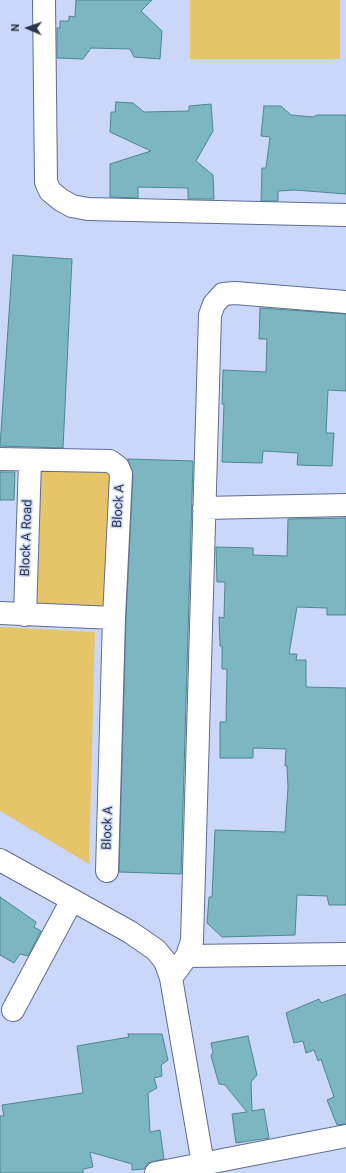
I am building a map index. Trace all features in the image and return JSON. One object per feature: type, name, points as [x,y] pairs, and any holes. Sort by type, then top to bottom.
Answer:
[{"type":"street","points":[[44,0],[46,182],[50,191],[61,200],[72,206],[88,209],[346,215]]},
{"type":"street","points":[[171,978],[187,956],[192,941],[194,914],[210,315],[214,304],[223,294],[235,293],[346,302]]},
{"type":"street","name":"Block A","points":[[0,459],[110,462],[118,467],[120,474],[114,618],[107,871]]},
{"type":"street","name":"Block A Road","points":[[25,615],[30,460]]},
{"type":"street","points":[[204,508],[346,505]]},
{"type":"street","points":[[0,614],[114,618]]},
{"type":"street","points":[[0,860],[130,932],[156,950],[165,961],[171,978],[203,1164]]},
{"type":"street","points":[[13,1010],[72,900]]},
{"type":"street","points":[[187,956],[346,954]]},
{"type":"street","points":[[156,1173],[346,1136]]},
{"type":"shaded area","points":[[190,0],[340,0],[340,59],[190,59]]},
{"type":"shaded area","points":[[41,465],[111,468],[106,610],[36,607]]},
{"type":"shaded area","points":[[0,627],[95,632],[89,864],[0,811]]},
{"type":"building","points":[[76,0],[152,0],[141,11],[162,31],[160,59],[134,57],[130,49],[91,48],[83,59],[57,58],[57,28],[60,28],[60,21],[69,21],[69,16],[75,17]]},
{"type":"building","points":[[116,102],[133,103],[144,112],[189,111],[189,106],[211,104],[213,131],[196,161],[213,175],[214,199],[188,199],[188,188],[138,187],[138,198],[110,197],[110,164],[151,151],[110,132],[111,112],[115,112]]},
{"type":"building","points":[[264,106],[281,106],[291,115],[313,117],[317,115],[346,115],[346,194],[295,190],[278,191],[278,201],[261,201],[262,168],[266,168],[270,137],[261,136]]},
{"type":"building","points":[[13,255],[72,259],[63,448],[0,446]]},
{"type":"building","points":[[260,308],[346,314],[346,391],[328,390],[326,433],[334,433],[332,466],[297,465],[298,453],[263,451],[262,463],[222,462],[224,404],[222,404],[223,370],[266,372],[267,339],[259,339]]},
{"type":"building","points":[[128,459],[193,461],[181,874],[119,872],[126,618],[133,475]]},
{"type":"building","points":[[0,472],[15,472],[14,500],[0,500]]},
{"type":"building","points":[[346,518],[346,615],[327,615],[327,608],[297,607],[289,654],[297,654],[296,660],[306,660],[306,687],[346,688],[346,905],[329,905],[327,896],[297,895],[295,935],[222,937],[207,923],[209,897],[212,897],[215,830],[285,832],[288,787],[287,766],[285,766],[286,749],[253,748],[253,758],[220,758],[220,722],[226,722],[227,669],[222,669],[222,646],[220,646],[219,617],[224,618],[225,582],[217,582],[216,547],[253,548],[253,555],[287,556],[288,519]]},
{"type":"building","points":[[0,897],[36,922],[34,927],[41,931],[28,956],[20,954],[14,963],[0,955]]},
{"type":"building","points":[[346,994],[346,1124],[337,1125],[327,1100],[334,1097],[321,1059],[318,1061],[314,1050],[306,1053],[303,1041],[294,1043],[286,1013],[319,999],[321,1003]]},
{"type":"building","points":[[128,1034],[162,1034],[168,1060],[161,1065],[162,1076],[154,1078],[157,1088],[148,1093],[150,1132],[160,1130],[164,1159],[148,1163],[144,1169],[132,1170],[132,1164],[90,1152],[93,1167],[83,1169],[83,1173],[0,1173],[0,1116],[4,1116],[2,1105],[83,1093],[77,1046],[129,1037]]},
{"type":"building","points":[[248,1036],[257,1075],[251,1082],[252,1111],[264,1109],[269,1138],[236,1143],[232,1114],[247,1112],[225,1085],[219,1084],[211,1056],[213,1052],[211,1043]]}]
